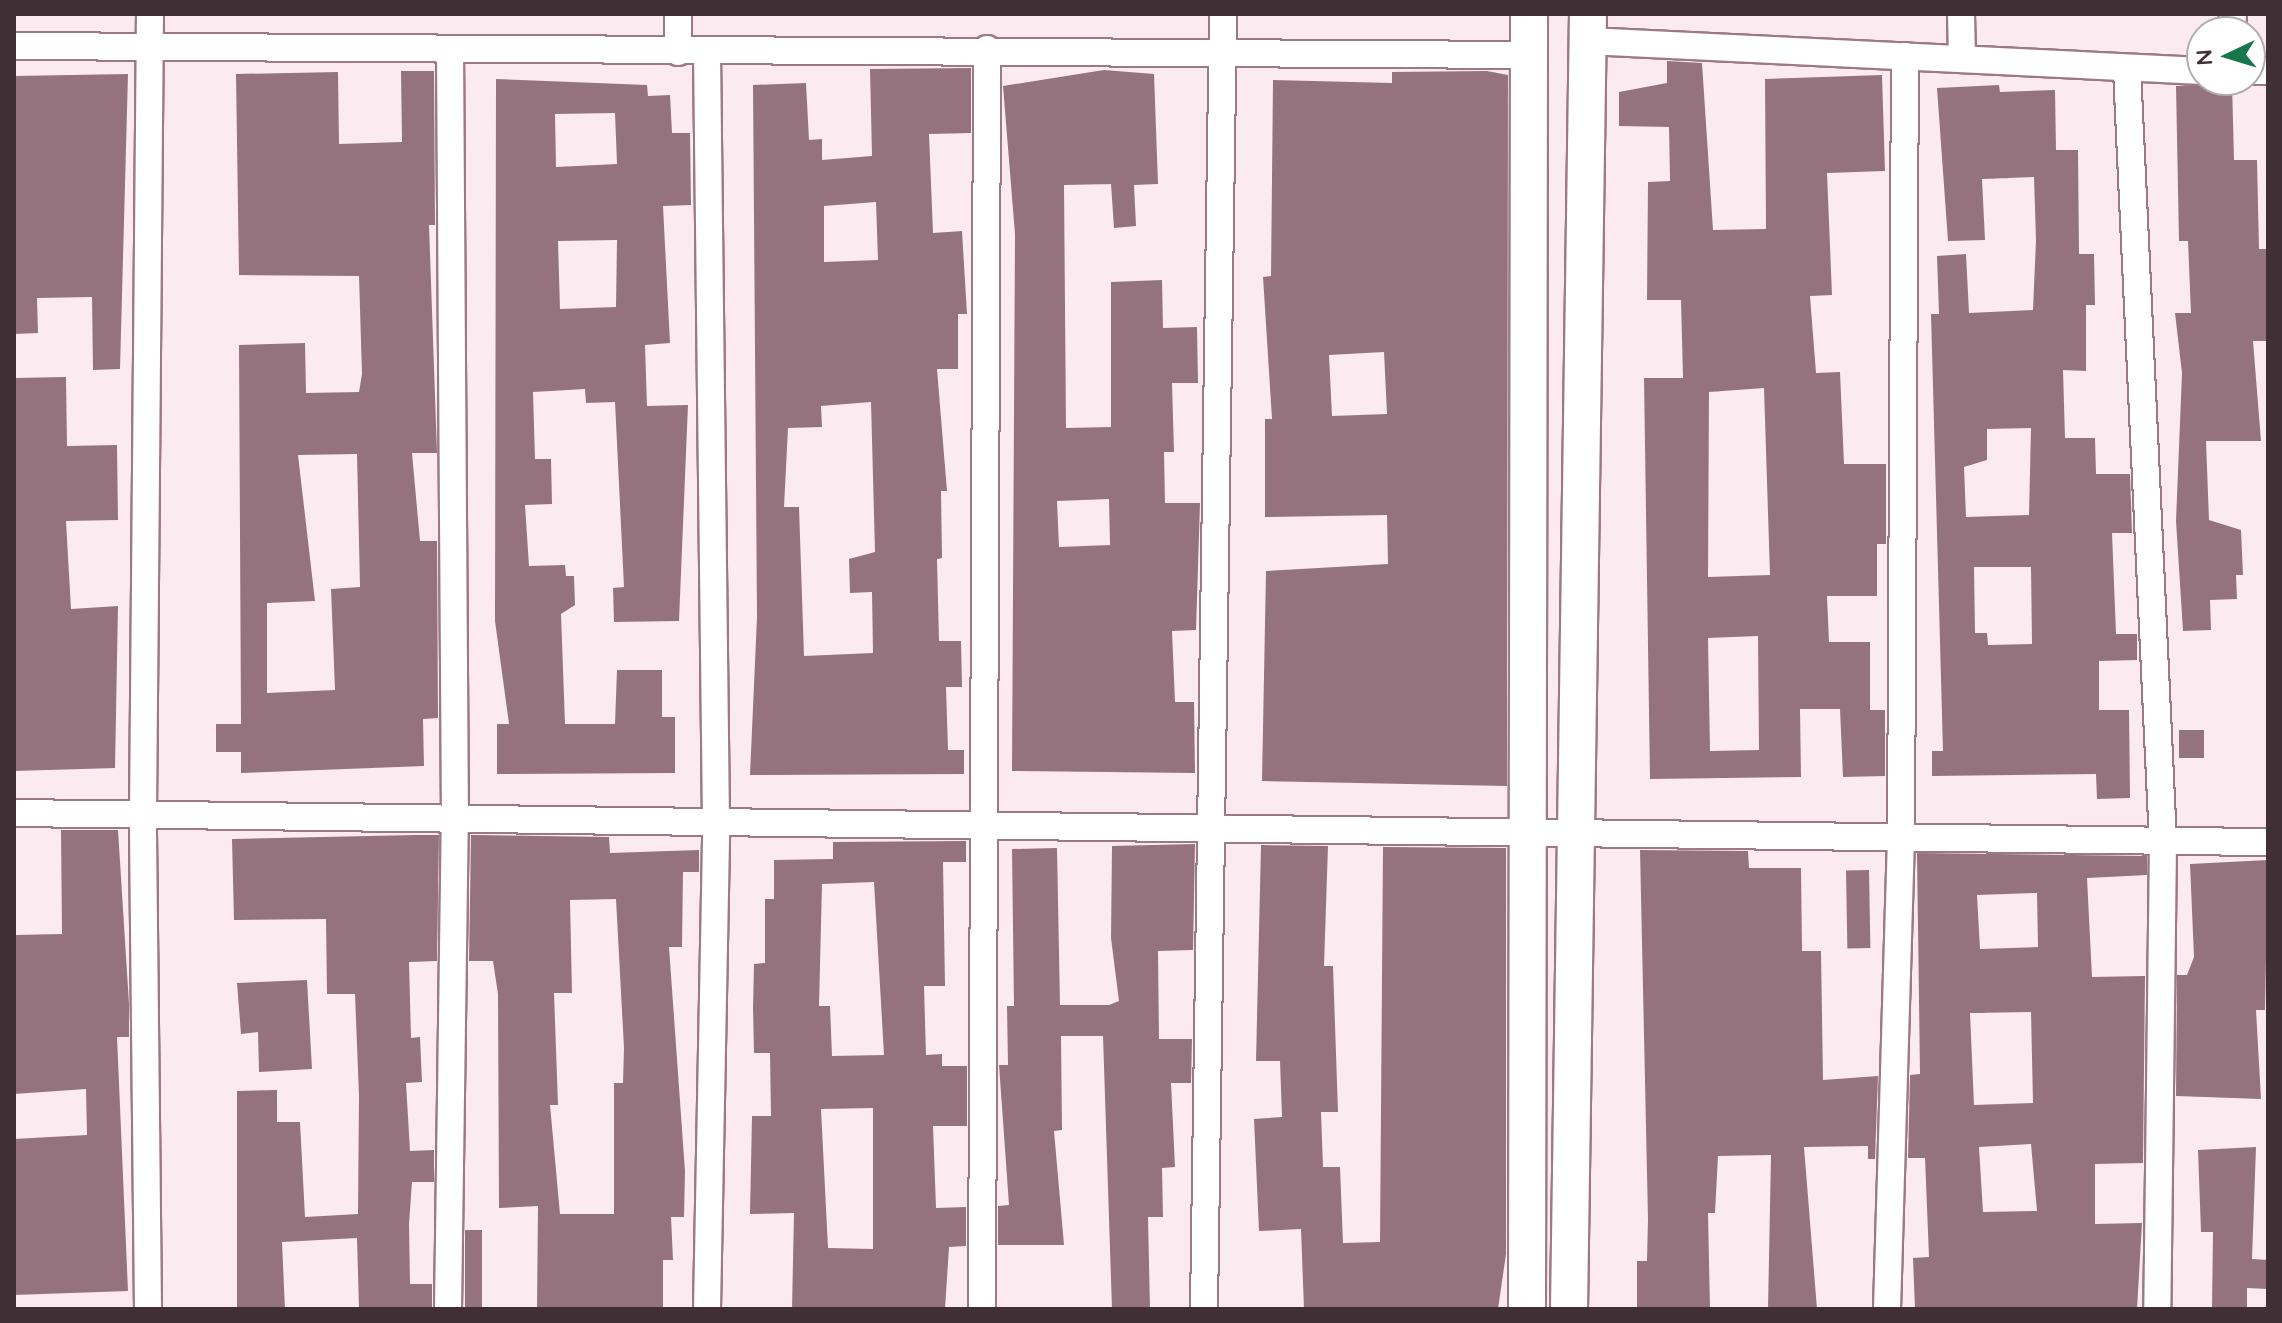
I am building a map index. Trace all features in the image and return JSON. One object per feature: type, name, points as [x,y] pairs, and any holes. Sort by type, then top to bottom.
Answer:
[{"type":"main road","points":[[1527,1309],[1529,14]]},
{"type":"main road","points":[[1569,1309],[1588,28]]},
{"type":"street","points":[[148,1309],[143,813],[150,14]]},
{"type":"street","points":[[678,14],[678,52]]},
{"type":"street","points":[[1204,1309],[1214,832],[1223,14]]},
{"type":"street","points":[[1961,14],[1962,57]]},
{"type":"street","points":[[1588,28],[1905,56],[2186,71]]},
{"type":"street","points":[[14,46],[678,52],[1223,48],[1527,55]]},
{"type":"street","points":[[448,1309],[455,823],[450,49]]},
{"type":"street","points":[[982,1309],[980,829],[987,49]]},
{"type":"street","points":[[707,50],[716,822],[707,1309]]},
{"type":"street","points":[[1887,1309],[1901,838],[1905,56]]},
{"type":"street","points":[[2127,70],[2163,843],[2157,1309]]},
{"type":"street","points":[[14,813],[143,813],[455,823],[716,822],[1575,837],[2268,842]]},
{"type":"building","points":[[1667,61],[1702,63],[1713,230],[1766,229],[1765,79],[1882,75],[1885,171],[1827,173],[1832,295],[1810,296],[1816,373],[1840,372],[1844,464],[1886,464],[1886,544],[1877,544],[1877,596],[1827,596],[1829,642],[1870,642],[1870,710],[1885,710],[1885,776],[1843,777],[1840,709],[1800,709],[1801,777],[1650,779],[1644,378],[1683,378],[1681,300],[1647,300],[1648,182],[1670,181],[1669,127],[1619,126],[1619,92],[1667,83]],"holes":[[[1764,388],[1770,575],[1708,577],[1709,392]],[[1758,636],[1759,750],[1710,751],[1708,638]]]},
{"type":"building","points":[[971,68],[971,133],[929,134],[933,233],[962,231],[967,314],[958,314],[958,369],[937,369],[947,491],[941,491],[942,558],[937,559],[939,641],[961,641],[962,687],[946,687],[948,750],[964,750],[964,774],[750,775],[757,617],[753,85],[806,83],[809,140],[822,139],[822,160],[872,156],[870,69]],"holes":[[[876,202],[878,260],[824,262],[824,206]],[[871,402],[875,552],[849,559],[850,593],[872,592],[873,653],[804,656],[799,507],[784,507],[788,428],[822,427],[821,406]]]},
{"type":"building","points":[[1104,70],[1154,74],[1158,184],[1134,185],[1136,226],[1114,228],[1111,184],[1064,185],[1066,428],[1111,427],[1111,282],[1162,280],[1163,328],[1197,327],[1198,383],[1172,383],[1174,452],[1164,452],[1165,503],[1200,503],[1196,630],[1172,631],[1175,702],[1194,702],[1195,773],[1012,771],[1015,234],[1003,86]],"holes":[[[1109,499],[1110,545],[1059,547],[1057,501]]]},
{"type":"building","points":[[401,71],[434,71],[435,225],[429,225],[437,453],[412,453],[420,541],[437,541],[438,718],[423,719],[424,766],[241,773],[241,752],[216,752],[216,724],[241,724],[239,345],[305,343],[306,393],[359,392],[362,374],[359,276],[239,275],[236,74],[338,72],[339,144],[402,142]],"holes":[[[357,454],[360,587],[331,589],[335,690],[267,693],[267,603],[315,601],[298,455]]]},
{"type":"building","points":[[1487,71],[1508,75],[1507,786],[1262,781],[1266,571],[1388,564],[1387,515],[1265,517],[1265,419],[1272,419],[1263,277],[1271,276],[1273,80],[1392,83],[1392,72]],"holes":[[[1384,352],[1387,414],[1332,416],[1329,355]]]},
{"type":"building","points":[[128,74],[120,369],[93,370],[92,297],[37,298],[38,333],[14,334],[14,76]]},
{"type":"building","points":[[496,79],[647,85],[648,96],[670,95],[672,133],[690,133],[691,205],[663,206],[670,343],[645,345],[647,406],[688,405],[679,621],[614,622],[613,588],[624,587],[615,402],[586,403],[585,389],[533,392],[535,459],[551,459],[552,504],[525,505],[529,566],[565,565],[566,576],[574,576],[575,605],[561,614],[565,724],[615,724],[617,670],[662,670],[662,717],[675,717],[675,773],[497,774],[497,724],[509,724],[495,621]],"holes":[[[615,113],[617,164],[556,167],[555,114]],[[617,240],[616,307],[560,309],[558,241]]]},
{"type":"building","points":[[1999,85],[2000,92],[2055,90],[2056,150],[2078,150],[2079,254],[2094,254],[2095,305],[2086,305],[2086,371],[2063,370],[2065,438],[2095,438],[2096,474],[2130,474],[2132,533],[2112,533],[2116,634],[2137,634],[2137,660],[2099,661],[2099,710],[2129,710],[2130,798],[2097,799],[2096,774],[1932,776],[1932,751],[1943,751],[1931,314],[1939,314],[1937,256],[1966,254],[1969,313],[2033,310],[2036,240],[2034,177],[1982,179],[1985,240],[1948,241],[1937,88]],"holes":[[[2031,428],[2029,515],[1966,517],[1964,467],[1987,460],[1987,429]],[[1974,567],[2031,567],[2032,644],[1988,645],[1987,633],[1975,633]]]},
{"type":"building","points":[[2186,85],[2186,96],[2232,96],[2234,160],[2257,160],[2259,249],[2268,249],[2268,341],[2253,341],[2261,441],[2206,441],[2209,520],[2241,530],[2243,575],[2236,575],[2237,599],[2210,600],[2211,630],[2183,631],[2176,521],[2182,373],[2175,313],[2191,313],[2188,241],[2179,241],[2176,86]]},
{"type":"building","points":[[66,377],[67,446],[117,445],[118,520],[66,521],[71,609],[118,606],[115,768],[14,771],[14,378]]},
{"type":"building","points":[[2179,730],[2204,730],[2204,758],[2179,758]]},
{"type":"building","points":[[61,830],[118,830],[129,1004],[129,1037],[117,1037],[128,1291],[14,1295],[14,1139],[87,1135],[86,1089],[14,1094],[14,935],[62,934]]},
{"type":"building","points":[[439,835],[437,961],[409,962],[411,1038],[420,1037],[422,1082],[406,1083],[410,1151],[434,1150],[434,1182],[412,1182],[409,1224],[410,1284],[432,1284],[432,1309],[359,1309],[357,1238],[282,1242],[285,1309],[237,1309],[237,1091],[277,1090],[277,1122],[300,1122],[305,1217],[358,1214],[359,1096],[355,994],[327,994],[326,919],[234,920],[232,839]]},
{"type":"building","points":[[471,835],[609,837],[610,853],[699,850],[699,872],[683,872],[682,947],[669,947],[685,1171],[684,1217],[671,1217],[673,1260],[663,1260],[663,1309],[537,1309],[538,1206],[499,1208],[498,994],[493,961],[469,961]],"holes":[[[616,899],[623,1083],[614,1083],[614,1214],[560,1214],[550,1105],[558,1105],[554,993],[572,993],[570,900]]]},
{"type":"building","points":[[966,841],[966,862],[943,862],[945,986],[924,986],[926,1055],[942,1054],[942,1066],[967,1066],[967,1126],[933,1126],[936,1208],[966,1207],[966,1246],[949,1247],[945,1309],[792,1309],[794,1213],[750,1214],[752,1116],[771,1116],[770,1053],[754,1053],[754,964],[765,963],[765,899],[774,899],[774,860],[833,859],[833,842]],"holes":[[[874,882],[884,1055],[832,1056],[830,1006],[819,1006],[822,884]],[[873,1108],[873,1249],[828,1248],[821,1109]]]},
{"type":"building","points":[[1195,844],[1193,950],[1158,951],[1159,1039],[1192,1039],[1191,1083],[1171,1083],[1175,1167],[1162,1168],[1163,1217],[1148,1217],[1150,1309],[1112,1309],[1103,1036],[1061,1036],[1062,1130],[1054,1131],[1064,1245],[998,1245],[998,1206],[1009,1205],[999,1065],[1008,1065],[1007,1006],[1014,1006],[1012,849],[1057,848],[1060,1005],[1109,1005],[1119,1001],[1111,938],[1112,846]]},
{"type":"building","points":[[1261,845],[1328,846],[1324,966],[1333,966],[1338,1112],[1321,1112],[1323,1167],[1340,1167],[1343,1243],[1380,1242],[1383,847],[1506,848],[1506,1254],[1498,1309],[1304,1309],[1301,1229],[1259,1231],[1254,1119],[1282,1117],[1280,1061],[1256,1061]]},
{"type":"building","points":[[1640,850],[1748,851],[1749,868],[1801,868],[1802,951],[1821,951],[1823,1080],[1878,1076],[1875,1159],[1868,1159],[1868,1146],[1804,1147],[1817,1309],[1768,1309],[1771,1155],[1718,1156],[1715,1213],[1708,1213],[1710,1309],[1637,1309],[1637,1261],[1647,1261],[1648,1219]]},
{"type":"building","points":[[1917,853],[2147,856],[2147,875],[2087,878],[2092,977],[2145,976],[2143,1163],[2095,1164],[2095,1224],[2142,1223],[2137,1309],[1915,1309],[1913,1258],[1929,1257],[1925,1158],[1908,1158],[1910,1075],[1920,1074]],"holes":[[[2037,893],[2038,947],[1980,949],[1977,895]],[[2031,1012],[2033,1103],[1974,1105],[1970,1013]],[[2031,1144],[2037,1211],[1983,1212],[1979,1147]]]},
{"type":"building","points":[[2268,860],[2265,1010],[2256,1010],[2261,1099],[2176,1096],[2177,975],[2187,975],[2194,957],[2190,864]]},
{"type":"building","points":[[1846,870],[1869,870],[1870,948],[1847,948]]},
{"type":"building","points":[[307,980],[312,1069],[259,1072],[258,1032],[241,1034],[237,983]]},
{"type":"building","points":[[2256,1147],[2252,1259],[2268,1260],[2268,1289],[2247,1288],[2247,1309],[2212,1309],[2213,1232],[2201,1232],[2198,1150]]},
{"type":"building","points":[[465,1230],[482,1230],[482,1309],[465,1309]]}]
